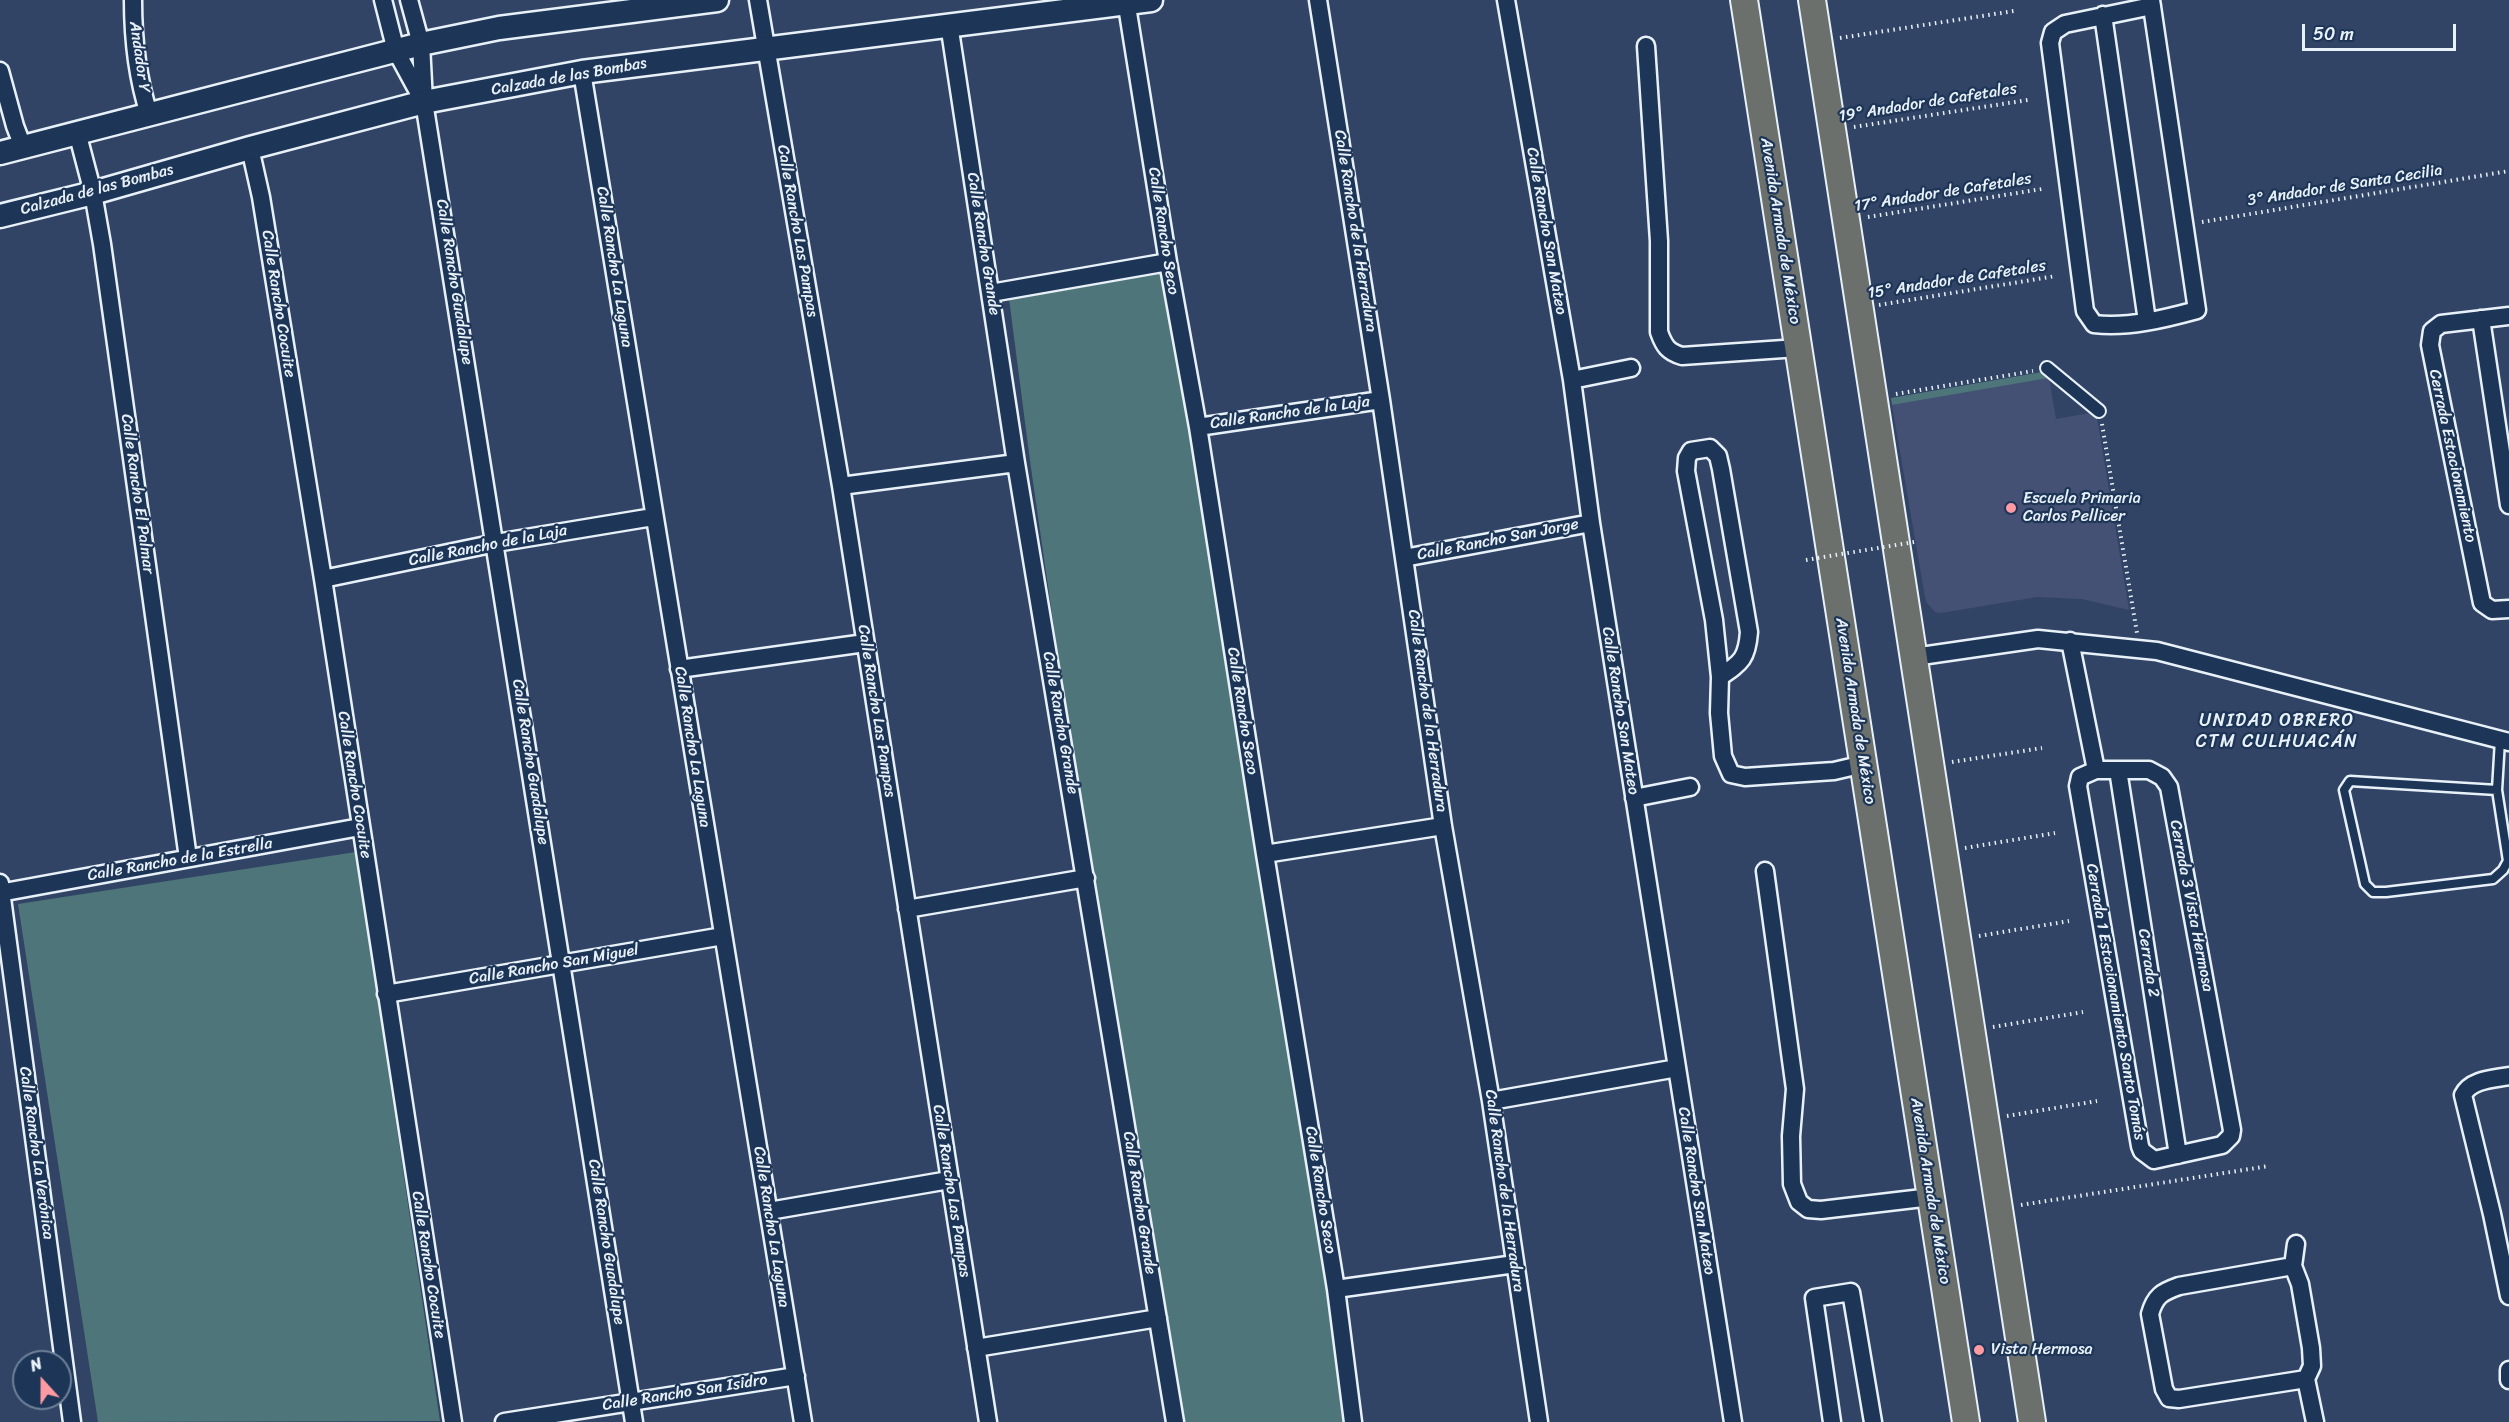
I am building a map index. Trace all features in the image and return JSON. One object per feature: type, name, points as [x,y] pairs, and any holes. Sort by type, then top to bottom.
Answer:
[{"type":"main road","points":[[0,153],[421,44],[500,28],[717,0]]},
{"type":"main road","name":"Calzada de las Bombas","points":[[0,216],[93,193],[424,102],[582,72],[1151,0]]},
{"type":"main road","name":"Avenida Armada de México","points":[[1744,0],[1966,1422]]},
{"type":"main road","points":[[1812,0],[2032,1422]]},
{"type":"street","name":"Andador Y","points":[[133,0],[133,39],[142,94],[149,114]]},
{"type":"street","points":[[383,0],[396,51],[424,102]]},
{"type":"street","points":[[409,0],[421,44],[424,102]]},
{"type":"street","name":"Calle Rancho Las Pampas","points":[[758,0],[841,486],[988,1422]]},
{"type":"street","name":"Calle Rancho de la Herradura","points":[[1318,0],[1381,400],[1443,826],[1491,1101],[1539,1422]]},
{"type":"street","name":"Calle Rancho San Mateo","points":[[1506,0],[1572,380],[1591,523],[1733,1422]]},
{"type":"street","name":"Calle Rancho Seco","points":[[1126,2],[1168,262],[1198,427],[1336,1289],[1353,1422]]},
{"type":"street","points":[[2152,3],[2197,310],[2147,321],[2108,326],[2094,324],[2085,311],[2050,43],[2053,32],[2065,24],[2103,15],[2152,3]]},
{"type":"street","points":[[2103,15],[2147,321]]},
{"type":"street","name":"Calle Rancho Grande","points":[[949,24],[1016,463],[1175,1422]]},
{"type":"street","points":[[1646,46],[1659,241],[1659,332],[1670,353],[1682,356],[1798,348]]},
{"type":"street","points":[[0,70],[23,147]]},
{"type":"street","name":"Calle Rancho La Laguna","points":[[582,72],[653,517],[803,1422]]},
{"type":"street","name":"Calle Rancho Guadalupe","points":[[424,102],[496,543],[634,1422]]},
{"type":"street","name":"Calle Rancho El Palmar","points":[[77,132],[93,193],[102,244],[188,858]]},
{"type":"street","name":"Calle Rancho Cocuite","points":[[250,148],[261,197],[323,579],[453,1422]]},
{"type":"street","points":[[991,293],[1168,262]]},
{"type":"street","name":"Cerrada Estacionamiento","points":[[2509,316],[2441,324],[2432,331],[2430,345],[2482,603],[2492,610],[2509,609]]},
{"type":"street","points":[[2481,319],[2509,505]]},
{"type":"street","points":[[1572,380],[1631,368]]},
{"type":"street","points":[[2047,368],[2100,411]]},
{"type":"street","name":"Calle Rancho de la Laja","points":[[1198,427],[1381,400]]},
{"type":"street","points":[[1720,677],[1743,660],[1748,650],[1749,632],[1721,469],[1718,456],[1710,448],[1691,451],[1687,458],[1686,471],[1714,620],[1720,677],[1719,713],[1723,756],[1731,774],[1756,777],[1834,771],[1864,764]]},
{"type":"street","points":[[841,486],[1016,463]]},
{"type":"street","name":"Calle Rancho de la Laja","points":[[323,579],[496,543],[653,517]]},
{"type":"street","name":"Calle Rancho San Jorge","points":[[1404,558],[1591,523]]},
{"type":"street","points":[[1914,657],[2037,639],[2140,649],[2169,654],[2505,741]]},
{"type":"street","points":[[2070,641],[2096,770]]},
{"type":"street","points":[[679,669],[865,643]]},
{"type":"street","name":"Cerrada 3 Vista Hermosa","points":[[2096,770],[2156,772],[2169,787],[2232,1130]]},
{"type":"street","name":"Cerrada 1 Estacionamiento Santo Tomás","points":[[2096,770],[2080,777],[2078,786],[2142,1152],[2154,1160],[2222,1145],[2231,1137],[2232,1130]]},
{"type":"street","name":"Cerrada 2","points":[[2118,770],[2178,1155]]},
{"type":"street","points":[[1634,798],[1690,787]]},
{"type":"street","points":[[1265,854],[1443,826]]},
{"type":"street","name":"Calle Rancho de la Estrella","points":[[0,890],[360,827]]},
{"type":"street","points":[[1765,871],[1794,1089],[1791,1136],[1792,1184],[1799,1202],[1808,1209],[1821,1210],[1931,1197]]},
{"type":"street","points":[[907,909],[1086,878]]},
{"type":"street","name":"Calle Rancho La Verónica","points":[[0,890],[72,1422]]},
{"type":"street","name":"Calle Rancho San Miguel","points":[[386,994],[723,936]]},
{"type":"street","points":[[1491,1101],[1677,1068]]},
{"type":"street","points":[[2509,1076],[2474,1083],[2466,1088],[2463,1095],[2509,1296]]},
{"type":"street","points":[[769,1211],[949,1180]]},
{"type":"street","points":[[2296,1244],[2293,1266],[2300,1284],[2311,1348],[2312,1366],[2306,1379],[2315,1422]]},
{"type":"street","points":[[1336,1289],[1515,1264]]},
{"type":"street","points":[[2293,1266],[2179,1286],[2162,1292],[2153,1302],[2150,1314],[2164,1389],[2169,1398],[2179,1399],[2306,1379]]},
{"type":"street","points":[[1832,1422],[1814,1298],[1851,1292],[1873,1422]]},
{"type":"street","points":[[976,1348],[1158,1318]]},
{"type":"street","points":[[2509,1370],[2509,1380]]},
{"type":"street","name":"Calle Rancho San Isidro","points":[[504,1422],[796,1376]]},
{"type":"lane","points":[[2497,790],[2350,781],[2344,790],[2365,885],[2373,892],[2386,892],[2493,879],[2503,870],[2508,861],[2497,790],[2505,741]]},
{"type":"path","points":[[1818,41],[2014,11]]},
{"type":"path","name":"19° Andador de Cafetales","points":[[1832,130],[2028,99]]},
{"type":"path","name":"3° Andador de Santa Cecilia","points":[[2185,225],[2509,171]]},
{"type":"path","name":"17° Andador de Cafetales","points":[[1847,220],[2042,189]]},
{"type":"path","name":"15° Andador de Cafetales","points":[[1861,308],[2056,276]]},
{"type":"path","points":[[1874,398],[2047,368]]},
{"type":"path","points":[[2100,411],[2140,649]]},
{"type":"path","points":[[1806,560],[1914,542]]},
{"type":"path","points":[[1930,765],[2042,748]]},
{"type":"path","points":[[1944,851],[2055,833]]},
{"type":"path","points":[[1958,940],[2069,921]]},
{"type":"path","points":[[1972,1031],[2083,1012]]},
{"type":"path","points":[[1985,1119],[2097,1101]]},
{"type":"path","points":[[1999,1209],[2269,1166]]},
{"type":"shaded area","name":"Escuela Primaria Carlos Pellicer","points":[[2049,378],[2056,419],[2096,412],[2129,610],[2082,599],[2037,597],[1941,613],[1935,612],[1925,597],[1892,405]]},
{"type":"green space","points":[[1162,257],[1256,853],[1350,1422],[1185,1422],[1090,878],[1030,461],[1007,283]]},
{"type":"green space","points":[[2048,371],[2049,378],[1892,405],[1891,398]]},
{"type":"green space","points":[[356,852],[440,1421],[98,1422],[18,904]]},
{"type":"place","name":"Escuela Primaria Carlos Pellicer","points":[[2011,508]]},
{"type":"place","name":"Vista Hermosa","points":[[1979,1350]]},
{"type":"district","name":"UNIDAD OBRERO CTM CULHUACÁN","points":[[2277,731]]}]
